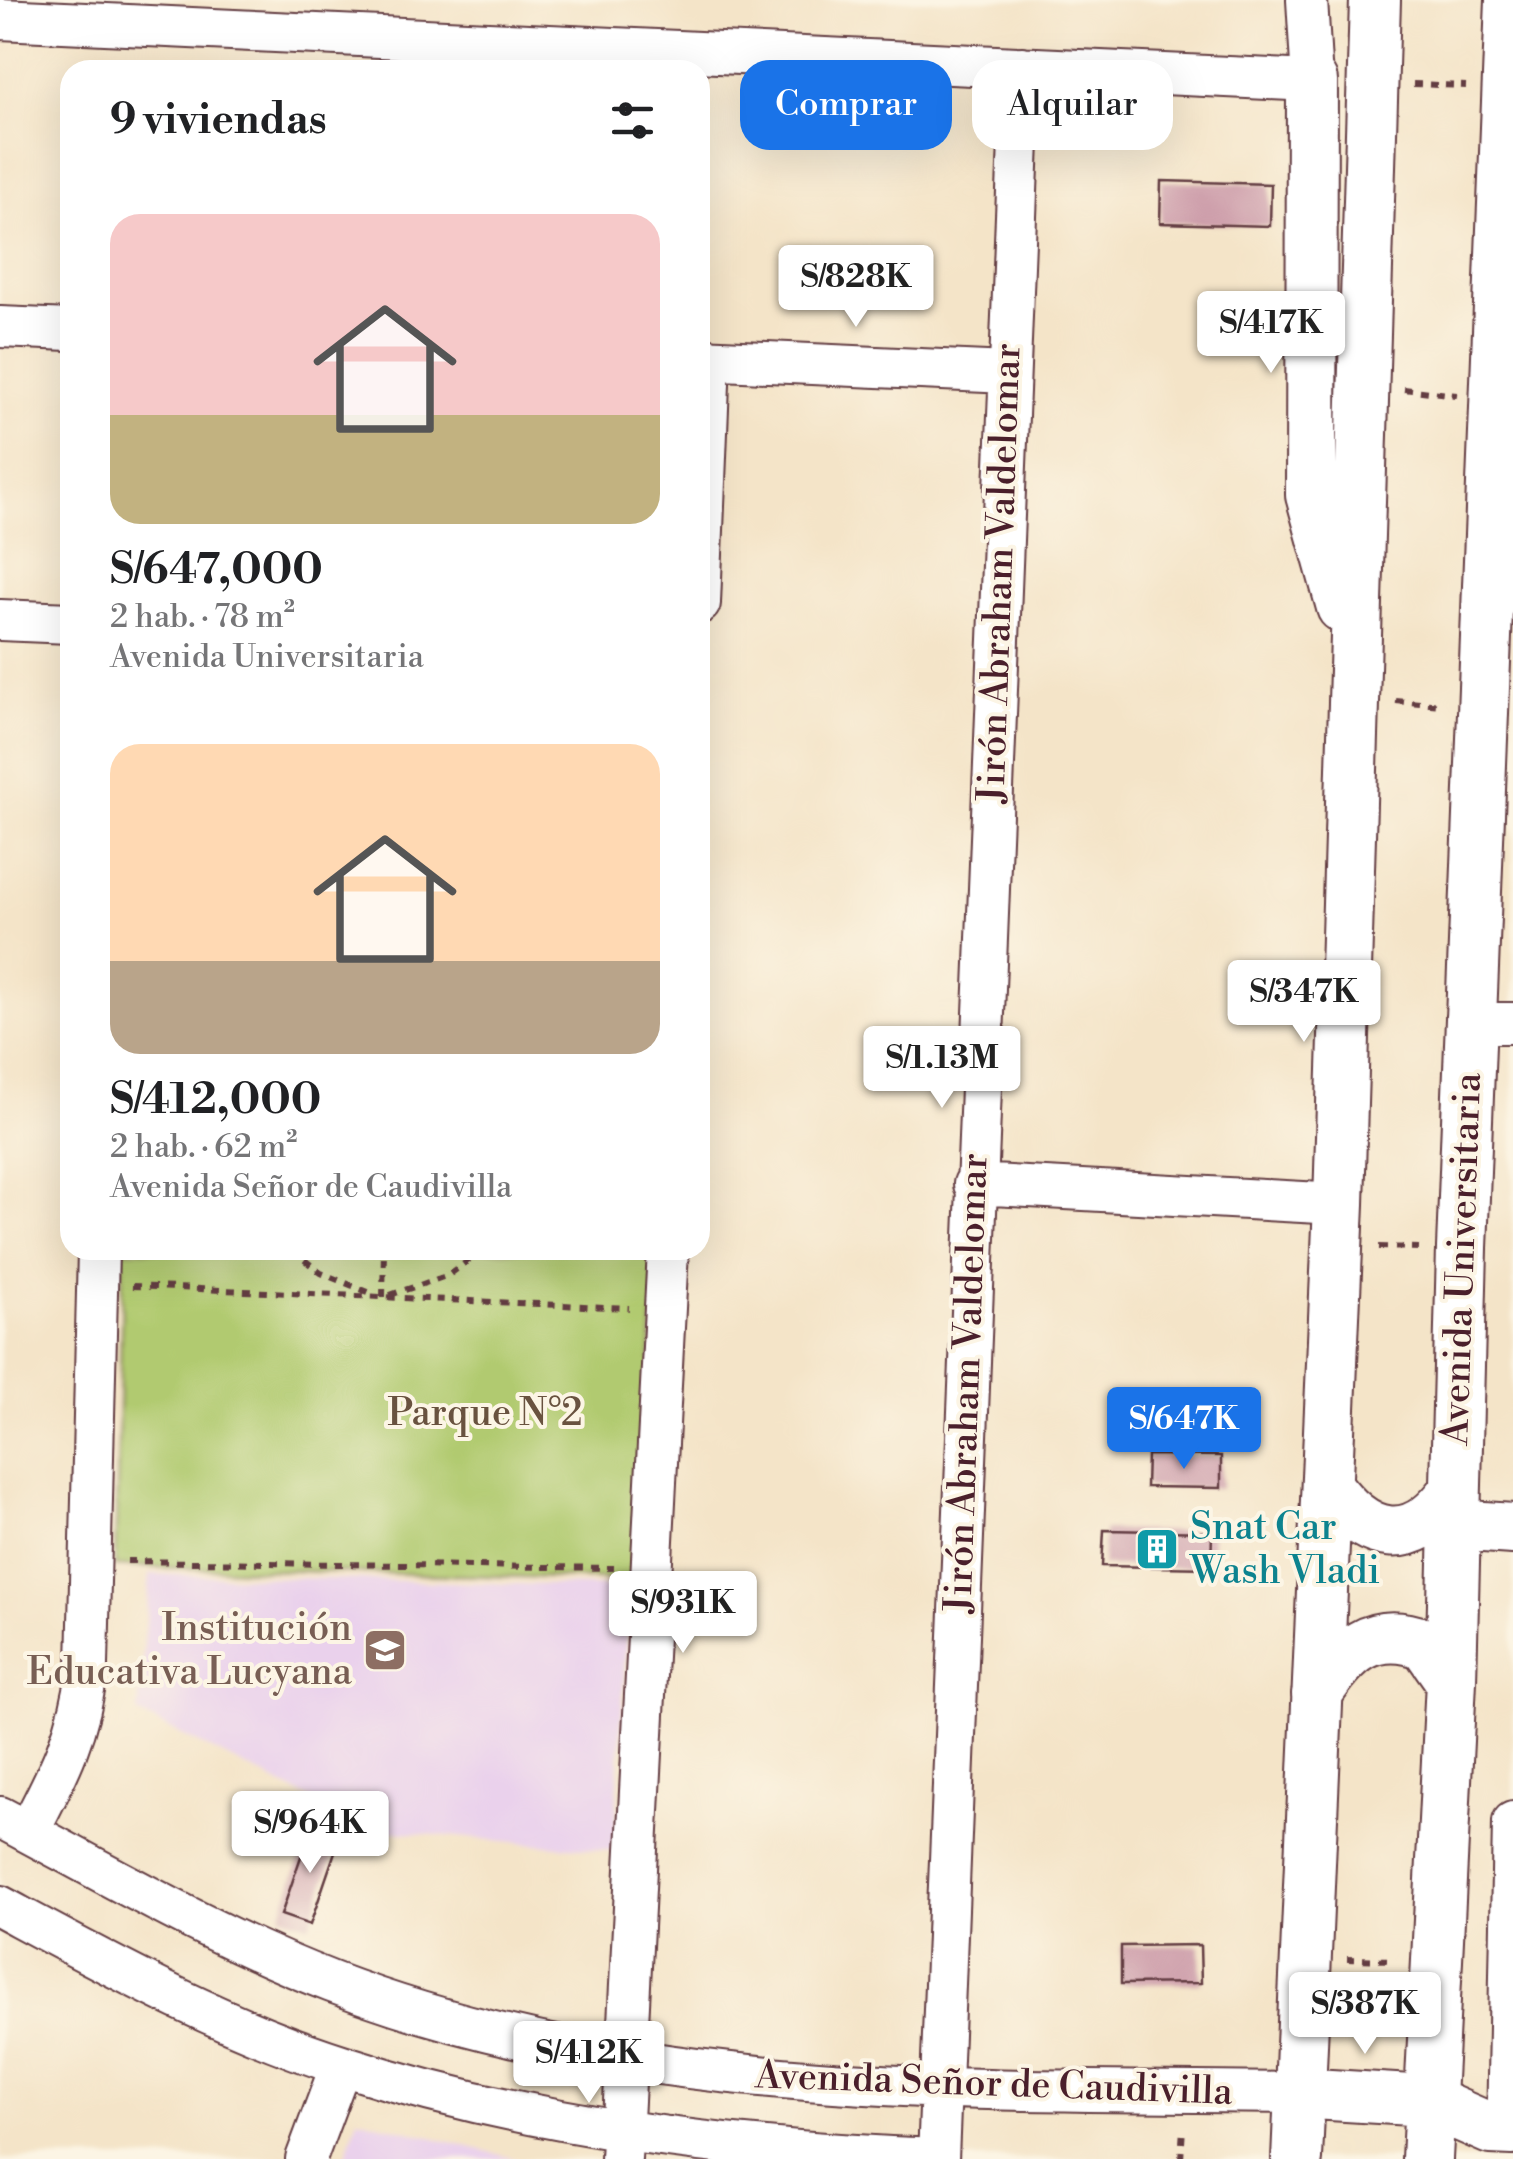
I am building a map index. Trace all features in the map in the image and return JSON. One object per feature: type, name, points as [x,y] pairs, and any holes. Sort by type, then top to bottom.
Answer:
[{"type":"main road","points":[[1297,2159],[1338,1225],[1374,0]]},
{"type":"main road","name":"Avenida Universitaria","points":[[1427,2159],[1450,1681],[1462,1248],[1492,1023],[1482,707],[1512,0]]},
{"type":"main road","points":[[1312,81],[1311,495],[1355,677]]},
{"type":"main road","points":[[1328,1486],[1363,1525],[1383,1531],[1422,1525],[1454,1508],[1513,1529]]},
{"type":"main road","points":[[1318,1694],[1349,1651],[1388,1635],[1425,1644],[1450,1681]]},
{"type":"main road","name":"Avenida Señor de Caudivilla","points":[[1298,2094],[1428,2101],[1493,2137]]},
{"type":"street","points":[[1173,74],[1312,81],[1307,0]]},
{"type":"street","points":[[0,19],[162,13],[972,64]]},
{"type":"street","name":"Jirón Abraham Valdelomar","points":[[938,2159],[1018,150]]},
{"type":"street","points":[[0,326],[60,329]]},
{"type":"street","points":[[710,359],[1008,373]]},
{"type":"street","points":[[0,620],[60,623]]},
{"type":"street","points":[[974,1184],[1338,1225]]},
{"type":"street","points":[[622,2144],[668,1260]]},
{"type":"street","points":[[14,1825],[68,1756],[82,1713],[98,1267]]},
{"type":"street","points":[[1493,2137],[1512,2052],[1513,1822]]},
{"type":"street","name":"Avenida Señor de Caudivilla","points":[[14,1825],[227,1937],[332,1982],[411,2009],[628,2058],[847,2086],[1298,2094]]},
{"type":"street","name":"Avenida Señor de Caudivilla","points":[[0,1906],[182,2000],[341,2065],[622,2144],[938,2159]]},
{"type":"street","points":[[306,2159],[341,2065]]},
{"type":"street","points":[[844,2154],[847,2086]]},
{"type":"path","points":[[1372,82],[1506,87]]},
{"type":"path","points":[[1364,384],[1494,400]]},
{"type":"path","points":[[1355,677],[1482,707]]},
{"type":"path","points":[[1338,1225],[1462,1248]]},
{"type":"path","points":[[306,1260],[322,1272],[383,1297],[449,1275],[469,1260]]},
{"type":"path","points":[[383,1297],[384,1260]]},
{"type":"path","points":[[98,1267],[383,1297],[665,1310]]},
{"type":"path","points":[[120,1561],[619,1568]]},
{"type":"path","points":[[1306,1957],[1435,1962]]},
{"type":"shaded area","name":"Institución Educativa Lucyana","points":[[150,1574],[629,1587],[614,1851],[370,1829],[138,1713]]},
{"type":"shaded area","points":[[358,2118],[516,2159],[345,2159]]},
{"type":"green space","name":"Parque N°2","points":[[123,1260],[656,1260],[640,1580],[115,1566]]},
{"type":"building","points":[[1161,181],[1271,184],[1270,226],[1160,223]]},
{"type":"building","points":[[1147,1455],[1221,1456],[1221,1488],[1146,1487]]},
{"type":"building","name":"Snat Car Wash Vladi","points":[[1104,1530],[1212,1532],[1211,1568],[1102,1566]]},
{"type":"building","points":[[311,1827],[340,1837],[310,1925],[281,1915]]},
{"type":"building","points":[[1200,1945],[1201,1983],[1121,1984],[1121,1946]]},
{"type":"place","name":"Snat Car Wash Vladi","points":[[1157,1549]]},
{"type":"place","name":"Institución Educativa Lucyana","points":[[385,1650]]}]
